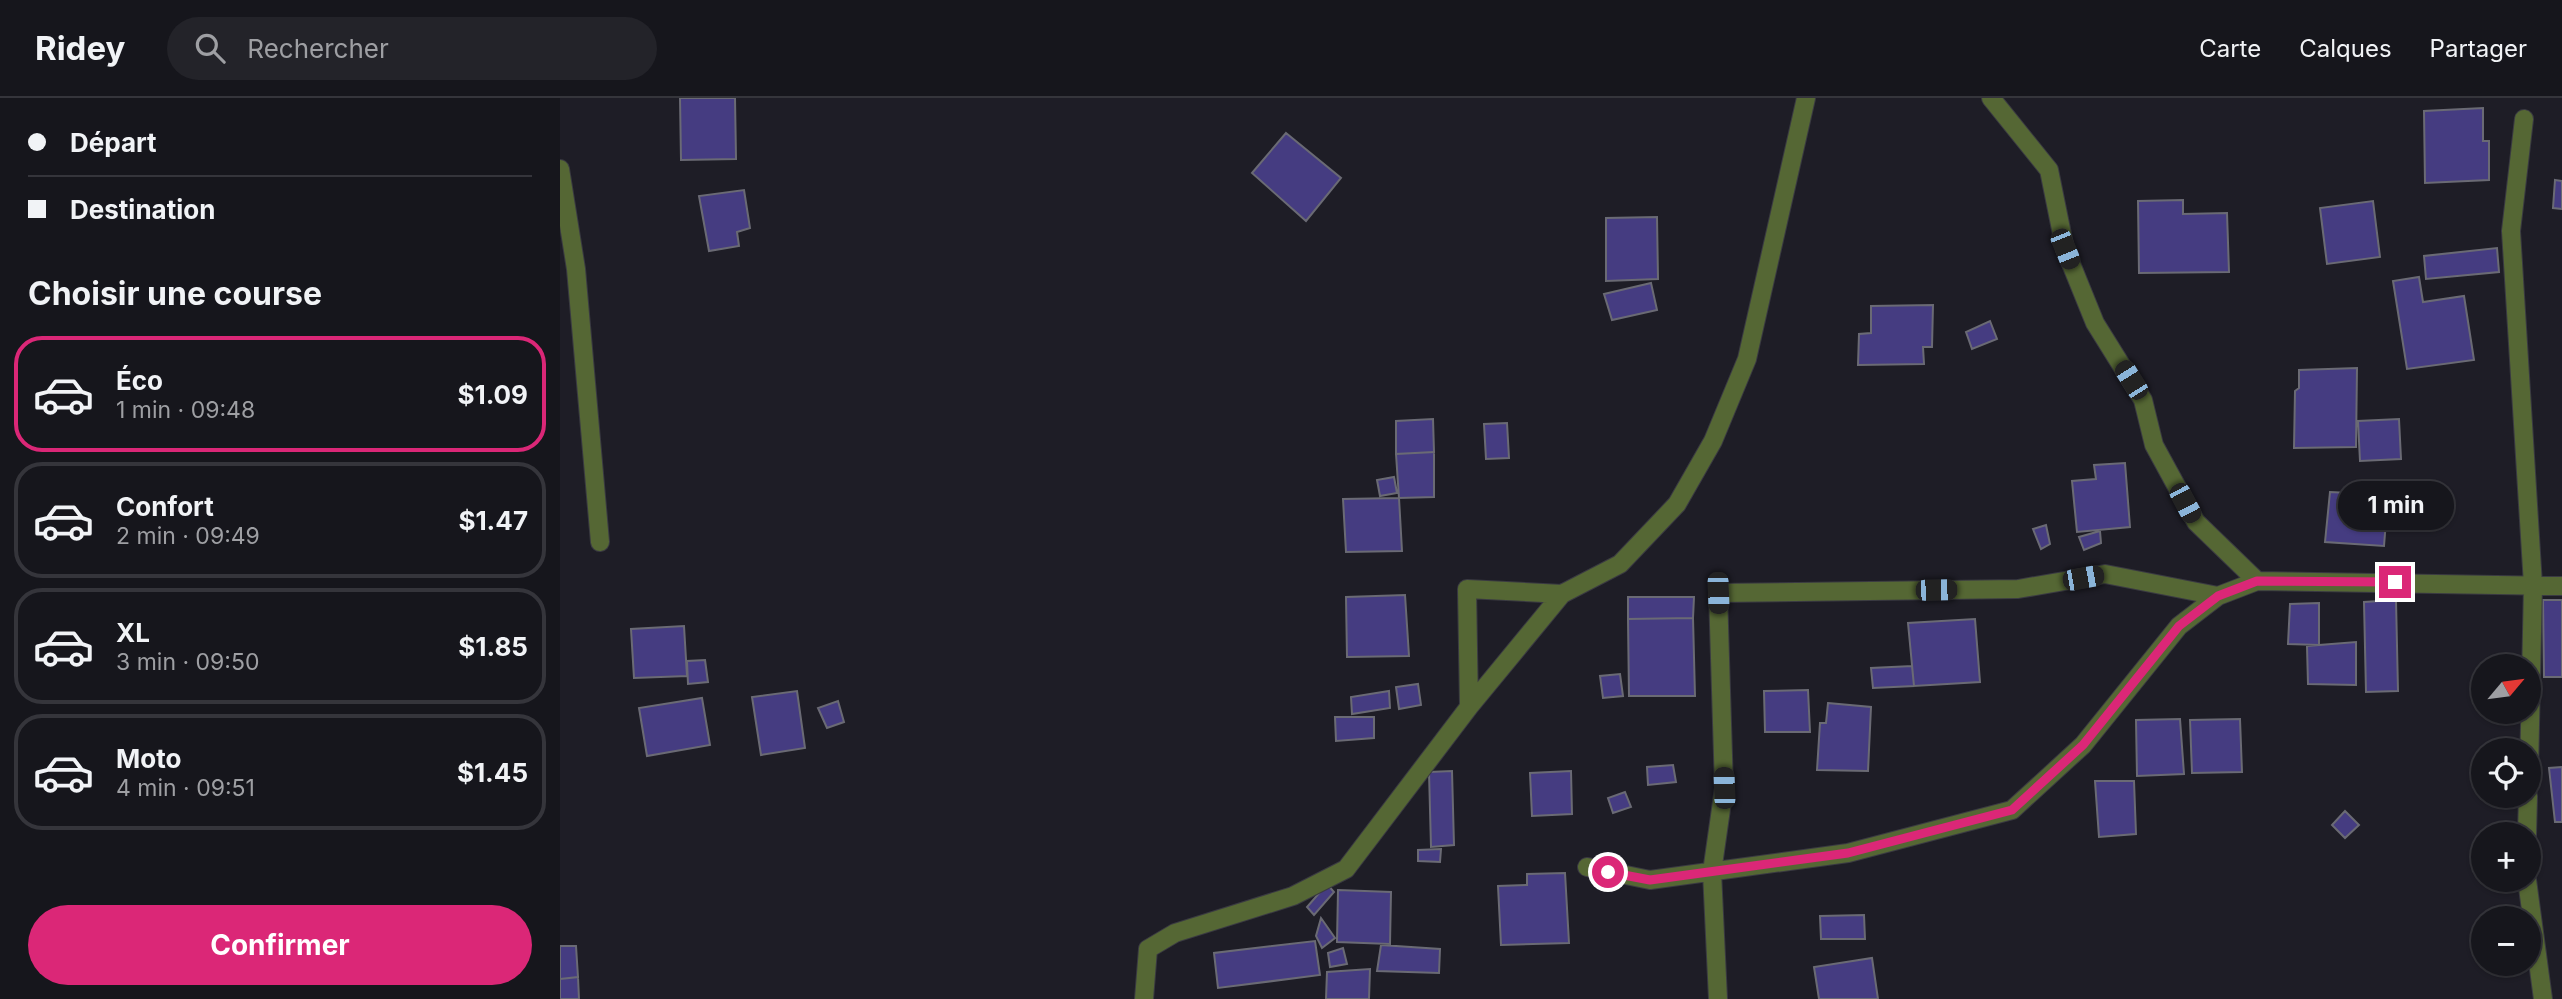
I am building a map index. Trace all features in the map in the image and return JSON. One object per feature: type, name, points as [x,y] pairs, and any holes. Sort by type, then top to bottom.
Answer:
[{"type":"street","points":[[1144,999],[1148,949],[1175,933],[1293,896],[1346,869],[1469,707],[1562,594],[1620,564],[1677,504],[1713,441],[1747,359],[1807,98]]},
{"type":"street","points":[[1991,98],[2049,170],[2065,249],[2095,323],[2143,400],[2154,445],[2196,522],[2257,581]]},
{"type":"street","points":[[2524,119],[2511,232],[2533,585],[2530,738]]},
{"type":"street","points":[[560,169],[576,269],[600,542]]},
{"type":"street","points":[[1718,999],[1712,872],[1724,788],[1718,593],[2018,589],[2105,574],[2218,596]]},
{"type":"street","points":[[1587,867],[1650,880],[1712,872],[1848,853],[2012,810],[2083,745],[2179,626],[2218,596],[2257,581],[2562,586]]},
{"type":"street","points":[[1469,707],[1467,589],[1562,594]]},
{"type":"street","points":[[2528,892],[2543,999]]},
{"type":"building","points":[[680,98],[735,98],[736,159],[681,160]]},
{"type":"building","points":[[2483,108],[2483,141],[2489,141],[2489,180],[2425,183],[2424,111]]},
{"type":"building","points":[[1286,133],[1341,178],[1306,221],[1252,173]]},
{"type":"building","points":[[2555,180],[2562,181],[2562,209],[2553,208]]},
{"type":"building","points":[[744,190],[750,228],[737,232],[739,246],[709,251],[699,196]]},
{"type":"building","points":[[2183,200],[2183,214],[2227,213],[2229,272],[2139,273],[2138,201]]},
{"type":"building","points":[[2373,201],[2380,257],[2327,264],[2320,208]]},
{"type":"building","points":[[1657,217],[1658,279],[1606,281],[1606,218]]},
{"type":"building","points":[[2497,248],[2499,272],[2426,279],[2424,256]]},
{"type":"building","points":[[2419,277],[2423,302],[2464,296],[2474,360],[2407,369],[2393,281]]},
{"type":"building","points":[[1651,283],[1657,310],[1612,320],[1604,294]]},
{"type":"building","points":[[1933,305],[1932,347],[1923,347],[1924,364],[1858,365],[1859,334],[1871,333],[1871,306]]},
{"type":"building","points":[[1990,321],[1997,339],[1972,349],[1966,332]]},
{"type":"building","points":[[2357,368],[2356,447],[2294,448],[2295,391],[2299,388],[2299,370]]},
{"type":"building","points":[[1433,419],[1434,452],[1396,454],[1396,421]]},
{"type":"building","points":[[2399,419],[2401,459],[2360,461],[2358,421]]},
{"type":"building","points":[[1507,423],[1509,458],[1486,459],[1484,424]]},
{"type":"building","points":[[1434,452],[1434,497],[1399,498],[1396,454]]},
{"type":"building","points":[[2125,463],[2130,527],[2077,532],[2072,481],[2096,479],[2094,465]]},
{"type":"building","points":[[1394,477],[1397,493],[1380,496],[1377,480]]},
{"type":"building","points":[[2330,492],[2388,495],[2384,546],[2325,542]]},
{"type":"building","points":[[1399,498],[1402,551],[1346,552],[1343,499]]},
{"type":"building","points":[[2046,525],[2050,544],[2041,549],[2033,529]]},
{"type":"building","points":[[2100,531],[2101,543],[2084,550],[2079,537]]},
{"type":"building","points":[[1405,595],[1409,656],[1347,657],[1346,597]]},
{"type":"building","points":[[1628,597],[1694,597],[1693,618],[1628,619]]},
{"type":"building","points":[[2396,600],[2398,691],[2366,692],[2364,602]]},
{"type":"building","points":[[2543,600],[2562,600],[2562,677],[2544,677]]},
{"type":"building","points":[[2319,603],[2319,645],[2288,644],[2290,604]]},
{"type":"building","points":[[1693,618],[1695,696],[1629,696],[1628,619]]},
{"type":"building","points":[[1975,619],[1980,682],[1914,686],[1908,623]]},
{"type":"building","points":[[684,626],[687,676],[634,678],[631,629]]},
{"type":"building","points":[[2356,642],[2356,685],[2308,684],[2307,646]]},
{"type":"building","points":[[705,660],[708,682],[688,684],[687,661]]},
{"type":"building","points":[[1912,666],[1914,686],[1873,688],[1871,668]]},
{"type":"building","points":[[1620,674],[1623,696],[1603,698],[1600,676]]},
{"type":"building","points":[[1418,684],[1421,705],[1399,709],[1396,687]]},
{"type":"building","points":[[1808,690],[1810,732],[1765,732],[1764,691]]},
{"type":"building","points":[[797,691],[805,748],[761,755],[752,697]]},
{"type":"building","points":[[1389,691],[1390,708],[1352,714],[1351,697]]},
{"type":"building","points":[[702,698],[710,745],[647,756],[639,708]]},
{"type":"building","points":[[838,701],[844,722],[827,728],[818,708]]},
{"type":"building","points":[[1828,703],[1871,707],[1868,771],[1817,770],[1820,723],[1826,723]]},
{"type":"building","points":[[1335,717],[1374,717],[1374,738],[1336,741]]},
{"type":"building","points":[[2180,719],[2184,774],[2137,776],[2136,720]]},
{"type":"building","points":[[2240,719],[2242,772],[2192,773],[2190,720]]},
{"type":"building","points":[[1673,765],[1676,782],[1648,785],[1647,767]]},
{"type":"building","points":[[2562,767],[2562,822],[2555,822],[2549,768]]},
{"type":"building","points":[[1452,771],[1454,845],[1431,847],[1429,772]]},
{"type":"building","points":[[1571,771],[1572,814],[1532,816],[1530,773]]},
{"type":"building","points":[[2095,781],[2134,781],[2136,834],[2099,837]]},
{"type":"building","points":[[1625,792],[1631,807],[1613,813],[1608,798]]},
{"type":"building","points":[[2345,811],[2359,825],[2345,838],[2332,825]]},
{"type":"building","points":[[1441,849],[1440,862],[1418,861],[1418,850]]},
{"type":"building","points":[[1565,873],[1569,943],[1501,945],[1498,886],[1527,885],[1527,874]]},
{"type":"building","points":[[1327,884],[1334,892],[1314,915],[1307,907]]},
{"type":"building","points":[[1338,890],[1391,892],[1390,944],[1337,942]]},
{"type":"building","points":[[1864,915],[1865,939],[1821,939],[1820,916]]},
{"type":"building","points":[[1321,918],[1335,938],[1322,948],[1316,936]]},
{"type":"building","points":[[1315,941],[1320,975],[1218,988],[1214,953]]},
{"type":"building","points":[[1381,945],[1440,949],[1439,973],[1377,971]]},
{"type":"building","points":[[560,946],[576,946],[578,977],[560,979]]},
{"type":"building","points":[[1343,948],[1347,964],[1330,967],[1328,953]]},
{"type":"building","points":[[1872,958],[1878,999],[1819,999],[1814,967]]},
{"type":"building","points":[[1370,969],[1369,999],[1326,999],[1327,972]]},
{"type":"building","points":[[578,977],[579,999],[560,999],[560,979]]},
{"type":"route","points":[[1608,872],[1650,880],[1848,853],[2012,810],[2083,745],[2179,626],[2218,596],[2257,581],[2395,582]]}]
